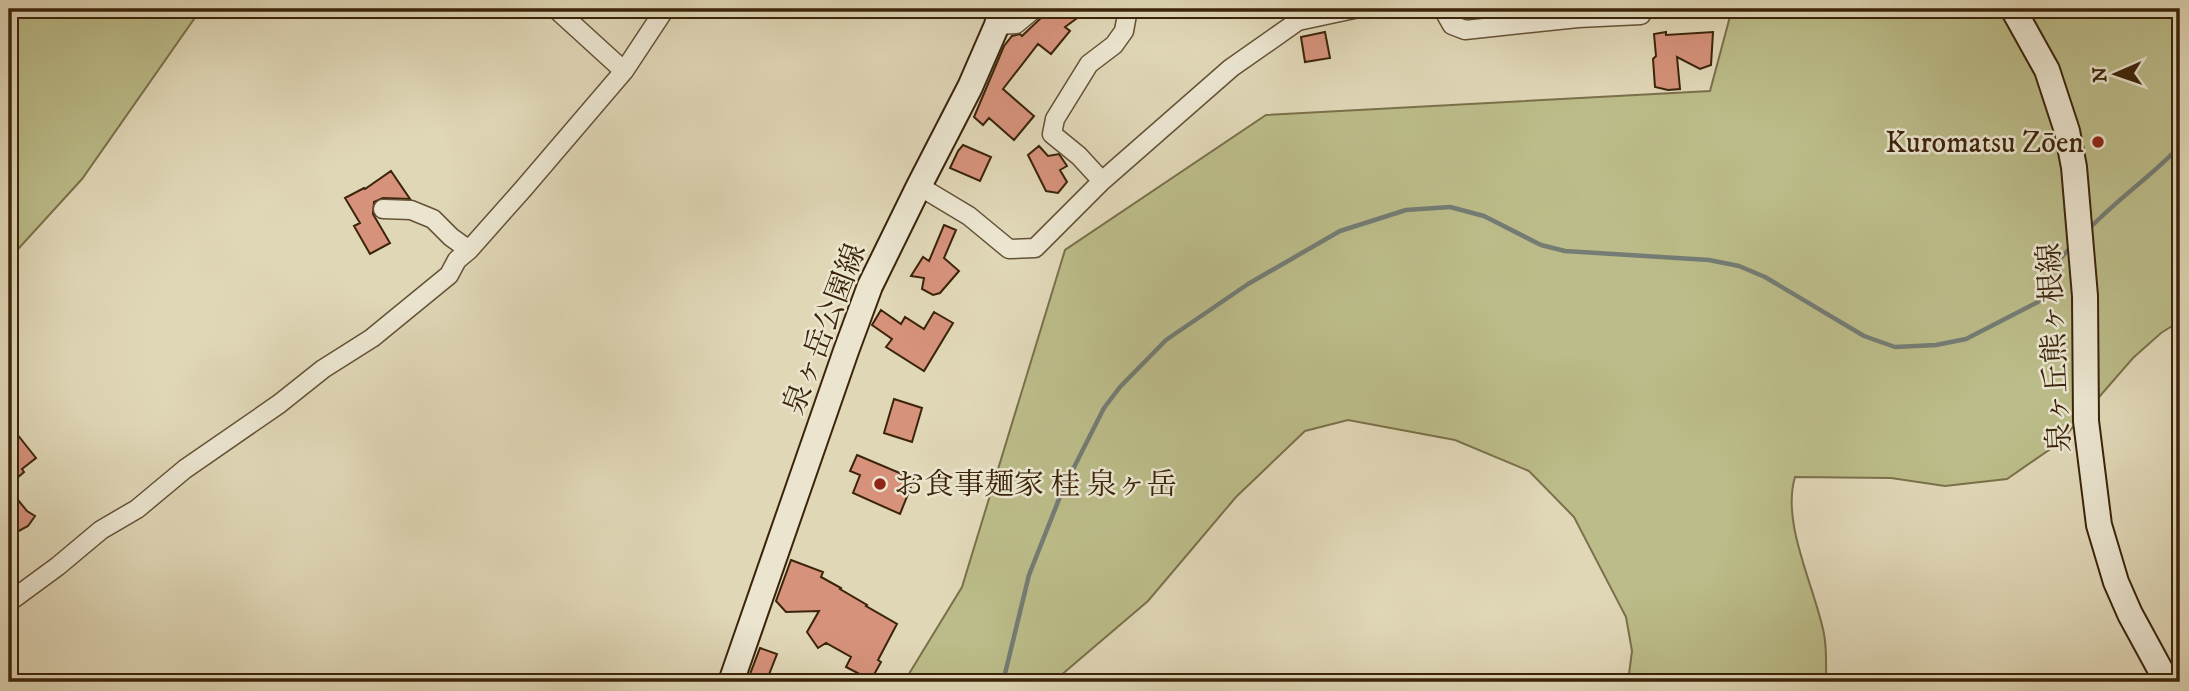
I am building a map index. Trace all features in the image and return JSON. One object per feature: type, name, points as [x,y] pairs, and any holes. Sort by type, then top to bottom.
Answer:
[{"type":"main road","name":"泉ヶ丘熊ヶ根線","points":[[2013,9],[2048,70],[2067,131],[2074,167],[2085,296],[2086,421],[2099,524],[2116,582],[2167,682]]},
{"type":"main road","name":"泉ヶ岳公園線","points":[[731,682],[870,286],[970,87],[999,17]]},
{"type":"street","points":[[556,9],[624,71]]},
{"type":"street","points":[[9,602],[101,530],[137,509],[185,469],[279,404],[323,369],[372,338],[449,275],[457,261],[624,71],[665,9]]},
{"type":"street","points":[[999,17],[1016,24],[1034,9]]},
{"type":"street","points":[[1102,181],[1079,156],[1052,134],[1055,119],[1089,64],[1114,45],[1124,31],[1128,9]]},
{"type":"street","points":[[919,186],[969,216],[1009,249],[1035,248],[1102,181],[1231,68],[1298,21],[1354,9]]},
{"type":"street","points":[[1443,9],[1452,25],[1465,30],[1578,18],[1642,15]]},
{"type":"street","points":[[383,209],[411,211],[433,219],[469,250]]},
{"type":"green space","points":[[9,9],[201,9],[82,179],[9,259]]},
{"type":"green space","points":[[1732,9],[2180,9],[2180,321],[2161,333],[2133,358],[2059,443],[2007,479],[1945,486],[1891,478],[1795,477],[1792,515],[1824,634],[1826,682],[1628,682],[1632,651],[1626,617],[1574,517],[1529,471],[1455,440],[1348,420],[1305,431],[1236,497],[1148,601],[1053,682],[904,682],[962,587],[1065,250],[1266,115],[1710,91]]},
{"type":"building","points":[[1046,9],[1075,9],[1080,16],[1065,27],[1070,31],[1051,54],[1038,44],[1003,89],[1034,116],[1014,140],[989,118],[983,125],[974,117],[1004,46],[1012,36],[1022,36],[1042,17]]},
{"type":"building","points":[[1325,32],[1330,58],[1305,62],[1301,37]]},
{"type":"building","points":[[1666,32],[1666,35],[1713,32],[1711,65],[1700,69],[1677,57],[1680,89],[1655,87],[1654,34]]},
{"type":"building","points":[[963,145],[991,157],[980,181],[950,168]]},
{"type":"building","points":[[1039,146],[1048,156],[1059,154],[1067,166],[1060,170],[1067,182],[1058,193],[1046,191],[1028,155]]},
{"type":"building","points":[[391,171],[410,199],[383,198],[374,202],[373,214],[390,243],[370,254],[354,226],[360,223],[345,198],[365,189]]},
{"type":"building","points":[[944,225],[956,230],[944,258],[959,271],[940,293],[933,295],[922,289],[924,278],[911,276],[923,257],[929,261]]},
{"type":"building","points":[[881,310],[901,324],[905,317],[924,329],[934,312],[953,323],[924,371],[886,347],[892,339],[872,325]]},
{"type":"building","points":[[894,399],[922,408],[912,442],[884,433]]},
{"type":"building","points":[[9,424],[36,458],[22,469],[24,472],[9,485]]},
{"type":"building","points":[[857,455],[914,479],[900,514],[853,493],[860,475],[850,471]]},
{"type":"building","points":[[9,489],[27,511],[35,516],[28,526],[15,533],[9,527]]},
{"type":"building","points":[[791,560],[823,572],[821,577],[897,624],[871,680],[846,667],[851,657],[826,643],[818,648],[807,632],[819,611],[786,612],[776,601]]},
{"type":"building","points":[[760,648],[777,654],[766,682],[747,682]]},
{"type":"waterway","points":[[2088,230],[2180,146]]},
{"type":"waterway","points":[[1003,682],[1029,575],[1063,489],[1104,408],[1120,387],[1166,340],[1248,284],[1340,231],[1406,210],[1450,207],[1484,216],[1541,245],[1565,251],[1709,260],[1739,266],[1765,277],[1864,336],[1895,347],[1936,345],[1966,339],[2038,302],[2056,263],[2072,246]]},
{"type":"place","name":"Kuromatsu Zōen","points":[[2098,142]]},
{"type":"place","name":"お食事麺家 桂 泉ヶ岳","points":[[880,484]]}]
